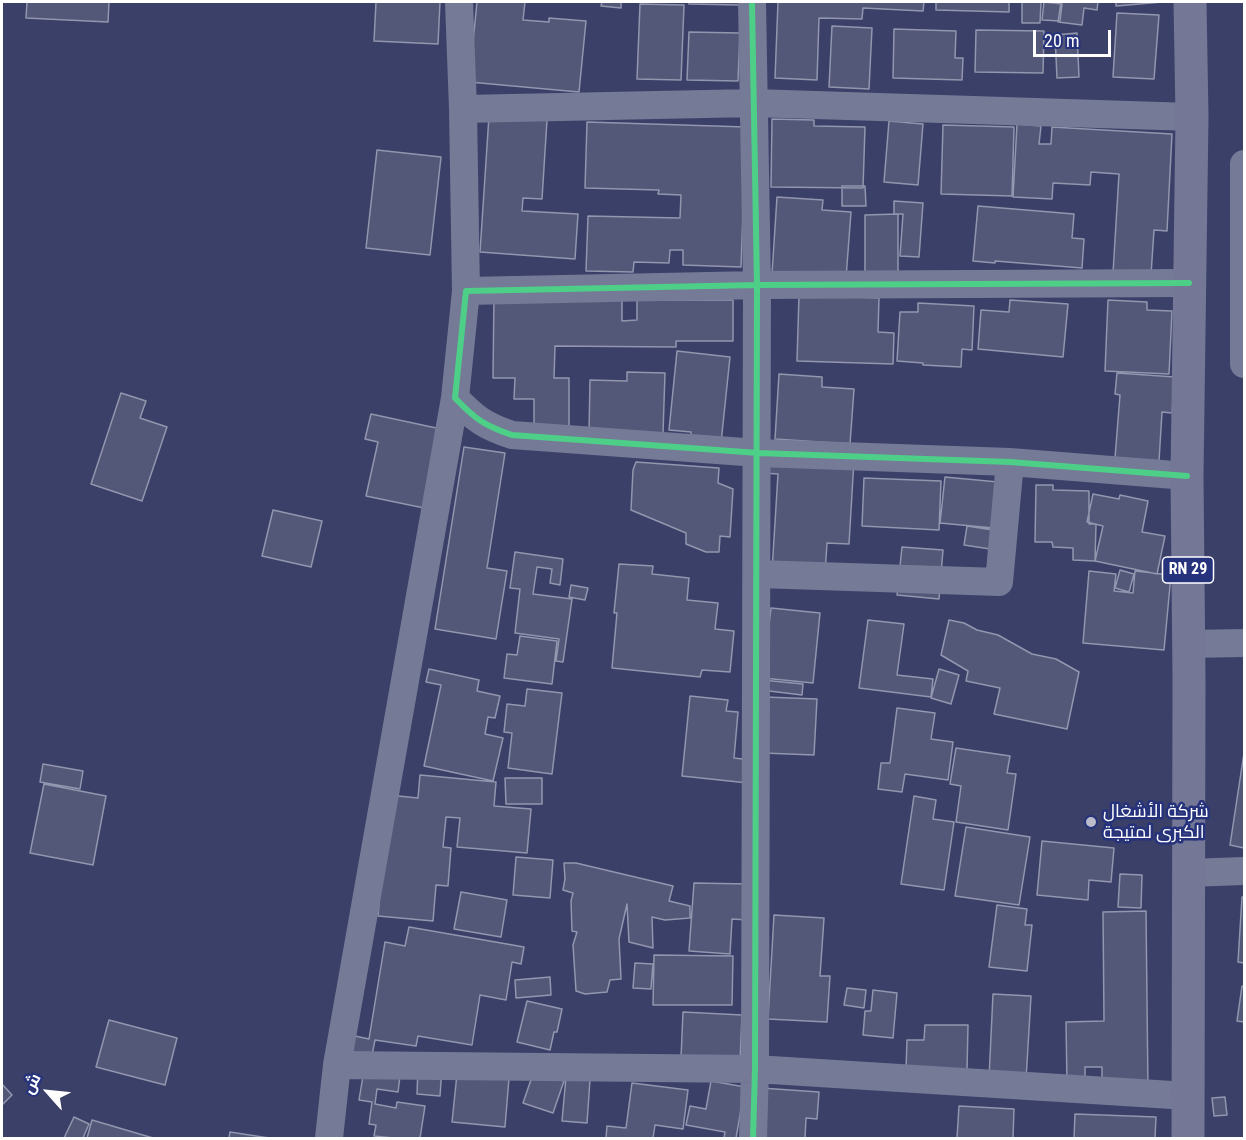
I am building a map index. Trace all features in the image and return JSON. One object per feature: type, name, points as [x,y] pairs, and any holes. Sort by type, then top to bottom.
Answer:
[{"type":"main road","name":"RN 29","points":[[1188,1138],[1187,476],[1192,117],[1190,2]]},
{"type":"street","points":[[329,1138],[337,1065],[455,398],[466,291],[459,2]]},
{"type":"street","points":[[752,2],[758,285],[756,1070],[753,1138]]},
{"type":"street","points":[[463,109],[753,103],[1192,117]]},
{"type":"street","points":[[1245,164],[1245,364]]},
{"type":"street","points":[[466,291],[758,285],[1189,283]]},
{"type":"street","points":[[455,398],[471,415],[491,428],[512,435],[758,453],[1010,462],[1187,476]]},
{"type":"street","points":[[758,574],[999,582],[1010,462]]},
{"type":"street","points":[[1189,644],[1245,643]]},
{"type":"street","points":[[1188,873],[1245,871]]},
{"type":"street","points":[[337,1065],[756,1070],[1188,1096]]},
{"type":"building","points":[[27,2],[109,2],[108,22],[26,18]]},
{"type":"building","points":[[376,2],[440,2],[438,44],[374,41]]},
{"type":"building","points":[[477,2],[525,2],[523,20],[549,22],[549,18],[586,21],[579,92],[469,82]]},
{"type":"building","points":[[602,2],[621,2],[621,8],[601,6]]},
{"type":"building","points":[[689,2],[739,2],[739,5],[689,4]]},
{"type":"building","points":[[778,2],[924,2],[923,11],[863,8],[862,19],[819,18],[817,80],[775,78]]},
{"type":"building","points":[[936,2],[1009,2],[1009,12],[936,10]]},
{"type":"building","points":[[1022,2],[1041,2],[1040,23],[1022,23]]},
{"type":"building","points":[[1044,2],[1062,4],[1060,21],[1042,20]]},
{"type":"building","points":[[1061,2],[1098,2],[1097,10],[1084,8],[1082,25],[1058,22]]},
{"type":"building","points":[[1116,2],[1163,2],[1116,6]]},
{"type":"building","points":[[640,4],[684,5],[681,80],[637,79]]},
{"type":"building","points":[[1117,13],[1159,15],[1154,79],[1113,77]]},
{"type":"building","points":[[832,26],[872,28],[869,89],[829,87]]},
{"type":"building","points":[[894,29],[956,31],[955,58],[963,58],[962,80],[893,78]]},
{"type":"building","points":[[976,30],[1044,31],[1043,73],[975,72]]},
{"type":"building","points":[[689,32],[740,33],[738,81],[687,80]]},
{"type":"building","points":[[1077,33],[1079,77],[1057,78],[1055,35]]},
{"type":"building","points":[[489,116],[547,120],[542,199],[523,198],[522,211],[578,214],[575,259],[480,252]]},
{"type":"building","points":[[772,119],[814,120],[814,126],[865,127],[863,188],[771,187]]},
{"type":"building","points":[[889,121],[923,124],[918,185],[884,182]]},
{"type":"building","points":[[587,122],[746,127],[741,267],[683,265],[683,250],[670,250],[669,263],[634,262],[633,272],[586,271],[588,216],[680,218],[681,195],[658,194],[659,190],[585,188]]},
{"type":"building","points":[[1017,124],[1041,126],[1039,144],[1051,144],[1052,127],[1172,134],[1167,231],[1154,230],[1151,275],[1113,273],[1119,174],[1091,172],[1090,185],[1053,183],[1052,199],[1013,197]]},
{"type":"building","points":[[943,125],[1014,127],[1012,196],[941,194]]},
{"type":"building","points":[[377,150],[441,157],[430,255],[366,248]]},
{"type":"building","points":[[842,186],[865,186],[866,206],[842,206]]},
{"type":"building","points":[[777,197],[823,200],[822,210],[851,212],[846,278],[772,274]]},
{"type":"building","points":[[894,201],[923,203],[919,257],[900,256],[903,214],[894,214]]},
{"type":"building","points":[[978,206],[1074,214],[1072,238],[1084,239],[1082,268],[973,261]]},
{"type":"building","points":[[898,214],[898,274],[865,274],[865,215]]},
{"type":"building","points":[[494,295],[622,295],[622,321],[637,320],[637,300],[733,300],[733,341],[676,341],[676,347],[555,346],[554,378],[569,378],[569,428],[534,428],[534,399],[514,399],[515,378],[493,378]]},
{"type":"building","points":[[799,295],[879,298],[878,332],[894,333],[893,364],[797,361]]},
{"type":"building","points":[[1010,300],[1068,304],[1063,357],[978,349],[981,310],[1009,312]]},
{"type":"building","points":[[1108,300],[1147,302],[1147,310],[1172,311],[1169,374],[1105,371]]},
{"type":"building","points":[[918,303],[974,306],[972,350],[962,349],[961,367],[897,361],[900,312],[918,312]]},
{"type":"building","points":[[677,351],[730,357],[721,443],[690,440],[691,432],[669,430]]},
{"type":"building","points":[[627,372],[665,373],[663,433],[589,433],[590,380],[627,381]]},
{"type":"building","points":[[1117,373],[1175,377],[1172,413],[1162,412],[1159,461],[1115,458],[1120,395],[1115,394]]},
{"type":"building","points":[[779,374],[822,377],[822,387],[854,389],[850,444],[775,439]]},
{"type":"building","points":[[121,393],[146,401],[140,418],[167,427],[142,501],[91,484]]},
{"type":"building","points":[[371,414],[441,429],[424,508],[366,496],[378,442],[365,439]]},
{"type":"building","points":[[464,447],[505,453],[487,568],[507,571],[496,639],[435,629]]},
{"type":"building","points":[[763,455],[854,460],[849,544],[827,543],[825,574],[772,571],[778,474],[762,473]]},
{"type":"building","points":[[636,462],[719,468],[718,483],[733,489],[730,537],[720,536],[719,552],[706,552],[686,544],[686,533],[631,510],[633,470]]},
{"type":"building","points":[[945,477],[998,482],[993,528],[940,523]]},
{"type":"building","points":[[864,478],[941,481],[939,530],[862,526]]},
{"type":"building","points":[[1036,485],[1053,485],[1053,490],[1089,491],[1089,524],[1096,524],[1095,561],[1073,560],[1073,548],[1053,547],[1052,542],[1035,542]]},
{"type":"building","points":[[1093,494],[1119,499],[1120,495],[1148,501],[1142,532],[1165,536],[1157,574],[1095,561],[1103,526],[1087,522]]},
{"type":"building","points":[[273,510],[322,521],[311,567],[262,556]]},
{"type":"building","points":[[967,526],[993,530],[990,549],[964,545]]},
{"type":"building","points":[[902,547],[943,550],[939,599],[897,595]]},
{"type":"building","points":[[515,552],[563,559],[560,585],[550,583],[552,569],[537,567],[533,594],[572,599],[563,662],[556,661],[559,639],[515,633],[520,589],[510,588]]},
{"type":"building","points":[[619,564],[653,566],[652,574],[689,578],[687,600],[718,603],[715,629],[734,631],[730,672],[702,670],[700,677],[612,668]]},
{"type":"building","points":[[1120,570],[1134,574],[1129,592],[1115,588]]},
{"type":"building","points":[[1089,571],[1116,574],[1114,591],[1133,593],[1135,571],[1171,575],[1164,650],[1083,643]]},
{"type":"building","points":[[571,585],[588,588],[585,600],[569,597]]},
{"type":"building","points":[[771,608],[820,613],[813,683],[763,678]]},
{"type":"building","points":[[868,620],[904,624],[897,675],[933,679],[931,697],[859,688]]},
{"type":"building","points":[[949,620],[998,635],[1032,654],[1056,659],[1079,672],[1067,729],[994,714],[1000,688],[966,681],[968,671],[941,655]]},
{"type":"building","points":[[520,636],[557,641],[552,684],[504,678],[507,654],[517,655]]},
{"type":"building","points":[[429,669],[479,680],[477,691],[500,696],[495,718],[488,717],[485,734],[503,738],[493,781],[424,766],[441,685],[426,682]]},
{"type":"building","points":[[939,669],[959,675],[951,704],[931,698]]},
{"type":"building","points":[[762,680],[803,684],[802,695],[761,690]]},
{"type":"building","points":[[527,689],[562,693],[552,774],[508,768],[512,733],[504,732],[507,704],[525,706]]},
{"type":"building","points":[[690,696],[728,700],[726,711],[738,712],[734,758],[751,760],[748,783],[682,776]]},
{"type":"building","points":[[765,697],[817,699],[814,755],[763,753]]},
{"type":"building","points":[[897,708],[935,713],[931,739],[953,742],[948,780],[905,774],[902,792],[878,789],[881,763],[890,763]]},
{"type":"building","points":[[956,748],[1010,756],[1007,773],[1016,774],[1008,830],[956,822],[961,786],[950,784]]},
{"type":"building","points":[[1244,753],[1244,848],[1230,845]]},
{"type":"building","points":[[43,764],[83,771],[80,789],[40,782]]},
{"type":"building","points":[[420,775],[496,782],[494,806],[531,809],[527,853],[457,847],[460,818],[446,817],[443,847],[451,848],[448,886],[436,885],[433,921],[378,916],[388,795],[418,798]]},
{"type":"building","points":[[505,778],[542,778],[542,804],[506,804]]},
{"type":"building","points":[[44,784],[106,796],[93,865],[30,853]]},
{"type":"building","points":[[914,796],[936,800],[933,819],[954,822],[944,890],[901,884]]},
{"type":"building","points":[[966,827],[1030,837],[1019,905],[955,896]]},
{"type":"building","points":[[1042,841],[1114,848],[1111,882],[1089,880],[1088,900],[1037,895]]},
{"type":"building","points":[[516,857],[553,860],[550,898],[513,895]]},
{"type":"building","points":[[564,863],[576,863],[673,886],[669,901],[690,906],[690,918],[665,920],[652,917],[653,948],[629,942],[627,904],[619,939],[621,979],[610,980],[607,992],[585,994],[576,991],[573,945],[577,932],[572,931],[573,893],[563,890]]},
{"type":"building","points":[[1120,874],[1142,875],[1141,908],[1118,907]]},
{"type":"building","points":[[694,883],[749,884],[748,920],[732,919],[730,954],[689,951]]},
{"type":"building","points":[[461,892],[507,900],[501,937],[454,929]]},
{"type":"building","points":[[1242,897],[1244,897],[1244,963],[1238,962]]},
{"type":"building","points":[[997,905],[1027,909],[1025,925],[1032,925],[1027,971],[989,967]]},
{"type":"building","points":[[1146,911],[1148,1090],[1102,1090],[1102,1067],[1085,1067],[1085,1084],[1067,1084],[1066,1022],[1104,1021],[1103,912]]},
{"type":"building","points":[[774,915],[824,918],[820,976],[830,976],[827,1022],[768,1019]]},
{"type":"building","points":[[409,927],[524,947],[521,964],[512,962],[506,1000],[480,995],[472,1045],[418,1036],[416,1046],[375,1040],[372,1055],[347,1051],[350,1035],[369,1039],[385,942],[405,946]]},
{"type":"building","points":[[654,955],[733,956],[732,1005],[653,1005]]},
{"type":"building","points":[[635,963],[653,964],[651,989],[633,988]]},
{"type":"building","points":[[550,977],[551,995],[516,998],[515,980]]},
{"type":"building","points":[[1242,986],[1244,987],[1244,1022],[1237,1021]]},
{"type":"building","points":[[847,988],[866,990],[864,1008],[844,1005]]},
{"type":"building","points":[[873,990],[897,993],[893,1038],[863,1035],[865,1011],[871,1011]]},
{"type":"building","points":[[993,994],[1031,996],[1026,1080],[989,1078]]},
{"type":"building","points":[[527,1001],[562,1009],[550,1050],[517,1042]]},
{"type":"building","points":[[683,1012],[742,1015],[740,1061],[681,1058]]},
{"type":"building","points":[[109,1020],[177,1038],[165,1085],[96,1067]]},
{"type":"building","points":[[925,1025],[968,1025],[967,1071],[906,1070],[907,1040],[924,1040]]},
{"type":"building","points":[[418,1066],[442,1067],[440,1096],[417,1094]]},
{"type":"building","points":[[364,1070],[400,1076],[398,1092],[377,1089],[375,1104],[396,1108],[397,1102],[425,1106],[420,1138],[374,1136],[376,1125],[369,1124],[372,1102],[359,1100]]},
{"type":"building","points":[[534,1071],[564,1081],[553,1113],[523,1103]]},
{"type":"building","points":[[457,1074],[509,1078],[505,1127],[452,1122]]},
{"type":"building","points":[[566,1077],[590,1080],[587,1123],[562,1121]]},
{"type":"building","points":[[711,1081],[745,1087],[736,1138],[724,1138],[725,1132],[686,1125],[690,1106],[706,1109]]},
{"type":"building","points":[[632,1083],[688,1090],[683,1129],[655,1125],[653,1138],[606,1138],[607,1126],[626,1128]]},
{"type":"building","points":[[2,1084],[12,1095],[2,1105]]},
{"type":"building","points":[[761,1088],[819,1092],[817,1119],[806,1118],[805,1138],[757,1138]]},
{"type":"building","points":[[1225,1097],[1227,1115],[1214,1116],[1212,1098]]},
{"type":"building","points":[[959,1106],[1014,1109],[1013,1138],[957,1138]]},
{"type":"building","points":[[1075,1114],[1156,1117],[1155,1138],[1074,1138]]},
{"type":"building","points":[[74,1117],[89,1124],[83,1138],[64,1138]]},
{"type":"building","points":[[92,1120],[153,1138],[87,1138]]},
{"type":"building","points":[[230,1132],[269,1138],[229,1138]]},
{"type":"cycle path","points":[[752,2],[757,285],[753,1138]]},
{"type":"cycle path","points":[[1187,476],[1010,462],[758,453],[512,435],[481,421],[455,398],[466,291],[757,285],[1189,283]]},
{"type":"place","name":"شركة الأشغال الكبرى لمتيجة","points":[[1091,822]]}]
